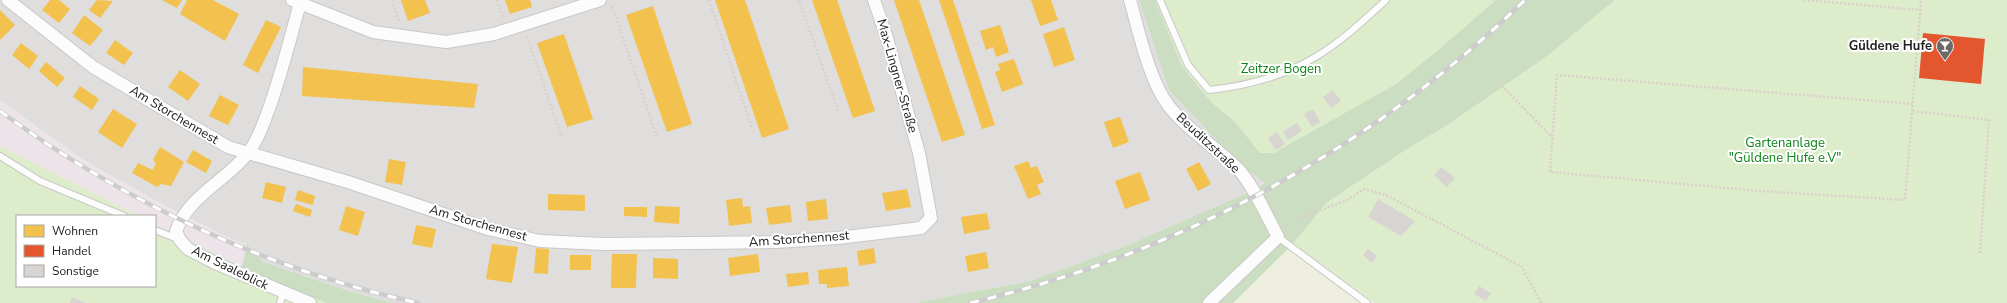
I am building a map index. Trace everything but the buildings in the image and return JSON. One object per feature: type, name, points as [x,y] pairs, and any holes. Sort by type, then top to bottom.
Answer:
[{"type":"street","name":"Am Storchennest","points":[[8,0],[93,67],[228,147],[348,182],[488,229],[540,241],[604,244],[776,242],[838,238],[921,228],[931,218],[919,153]]},
{"type":"street","points":[[180,240],[176,231],[180,220],[210,187],[248,153],[259,134],[277,89],[298,1],[373,32],[446,42],[494,34],[600,0]]},
{"type":"street","name":"Max-Lingner-Straße","points":[[874,0],[887,38],[919,153]]},
{"type":"street","name":"Beuditzstraße","points":[[1130,0],[1160,93],[1181,121],[1221,153],[1239,170],[1265,212],[1278,237]]},
{"type":"street","points":[[1209,303],[1278,237]]},
{"type":"street","name":"Am Saaleblick","points":[[180,240],[188,249],[282,298],[310,303]]},
{"type":"lane","points":[[1160,0],[1188,65],[1209,90],[1226,88],[1273,77],[1317,56],[1386,0]]},
{"type":"lane","points":[[0,156],[40,181],[122,215]]},
{"type":"lane","points":[[156,230],[180,240]]},
{"type":"lane","points":[[1278,237],[1367,303]]},
{"type":"path","points":[[392,0],[404,36]]},
{"type":"path","points":[[497,0],[507,29]]},
{"type":"path","points":[[610,0],[657,137]]},
{"type":"path","points":[[709,0],[753,132]]},
{"type":"path","points":[[799,0],[838,111]]},
{"type":"path","points":[[1804,0],[1920,10]]},
{"type":"path","points":[[1913,104],[1557,75],[1550,172],[1760,191],[1904,200],[1913,111],[1921,0]]},
{"type":"path","points":[[523,24],[561,136]]},
{"type":"path","points":[[1499,83],[1552,137]]},
{"type":"path","points":[[1913,111],[1989,120],[1980,253]]},
{"type":"path","points":[[1298,219],[1347,200],[1364,189],[1386,195],[1522,267],[1540,303]]},
{"type":"shaded area","points":[[0,0],[1139,0],[1169,90],[1236,161],[1265,182],[1245,194],[1123,247],[1030,281],[915,303],[393,303],[352,292],[263,262],[247,244],[231,239],[158,202],[82,159],[0,100]]},
{"type":"shaded area","points":[[0,100],[82,159],[158,202],[231,239],[247,244],[242,267],[223,259],[156,225],[156,215],[137,215],[0,146]]},
{"type":"green space","points":[[1139,0],[1155,0],[1182,66],[1211,102],[1236,123],[1260,153],[1274,153],[1396,84],[1496,0],[1615,0],[1547,56],[1446,126],[1410,147],[1326,203],[1293,244],[1233,303],[915,303],[1030,281],[1123,247],[1245,194],[1265,183],[1236,161],[1169,90]]},
{"type":"green space","name":"Zeitzer Bogen","points":[[1155,0],[1496,0],[1396,84],[1274,153],[1260,153],[1236,123],[1211,102],[1182,66]]},
{"type":"green space","name":"Gartenanlage \"Güldene Hufe e.V\"","points":[[1615,0],[2007,0],[2007,303],[1375,303],[1293,244],[1326,203],[1410,147],[1446,126],[1547,56]]},
{"type":"green space","points":[[0,146],[137,215],[16,215],[16,287],[156,287],[156,224],[279,285],[327,303],[0,303]]},
{"type":"green space","points":[[247,244],[263,262],[352,292],[393,303],[327,303],[279,285],[242,267]]},
{"type":"green space","points":[[1293,244],[1375,303],[1233,303]]},
{"type":"railway","points":[[970,303],[1048,282],[1123,256],[1197,225],[1268,189],[1337,148],[1403,103],[1466,54],[1525,0]]},
{"type":"railway","points":[[0,111],[47,144],[97,175],[147,203],[199,229],[253,252],[307,272],[362,289],[418,303]]},
{"type":"place","name":"Güldene Hufe","points":[[1945,61]]}]
